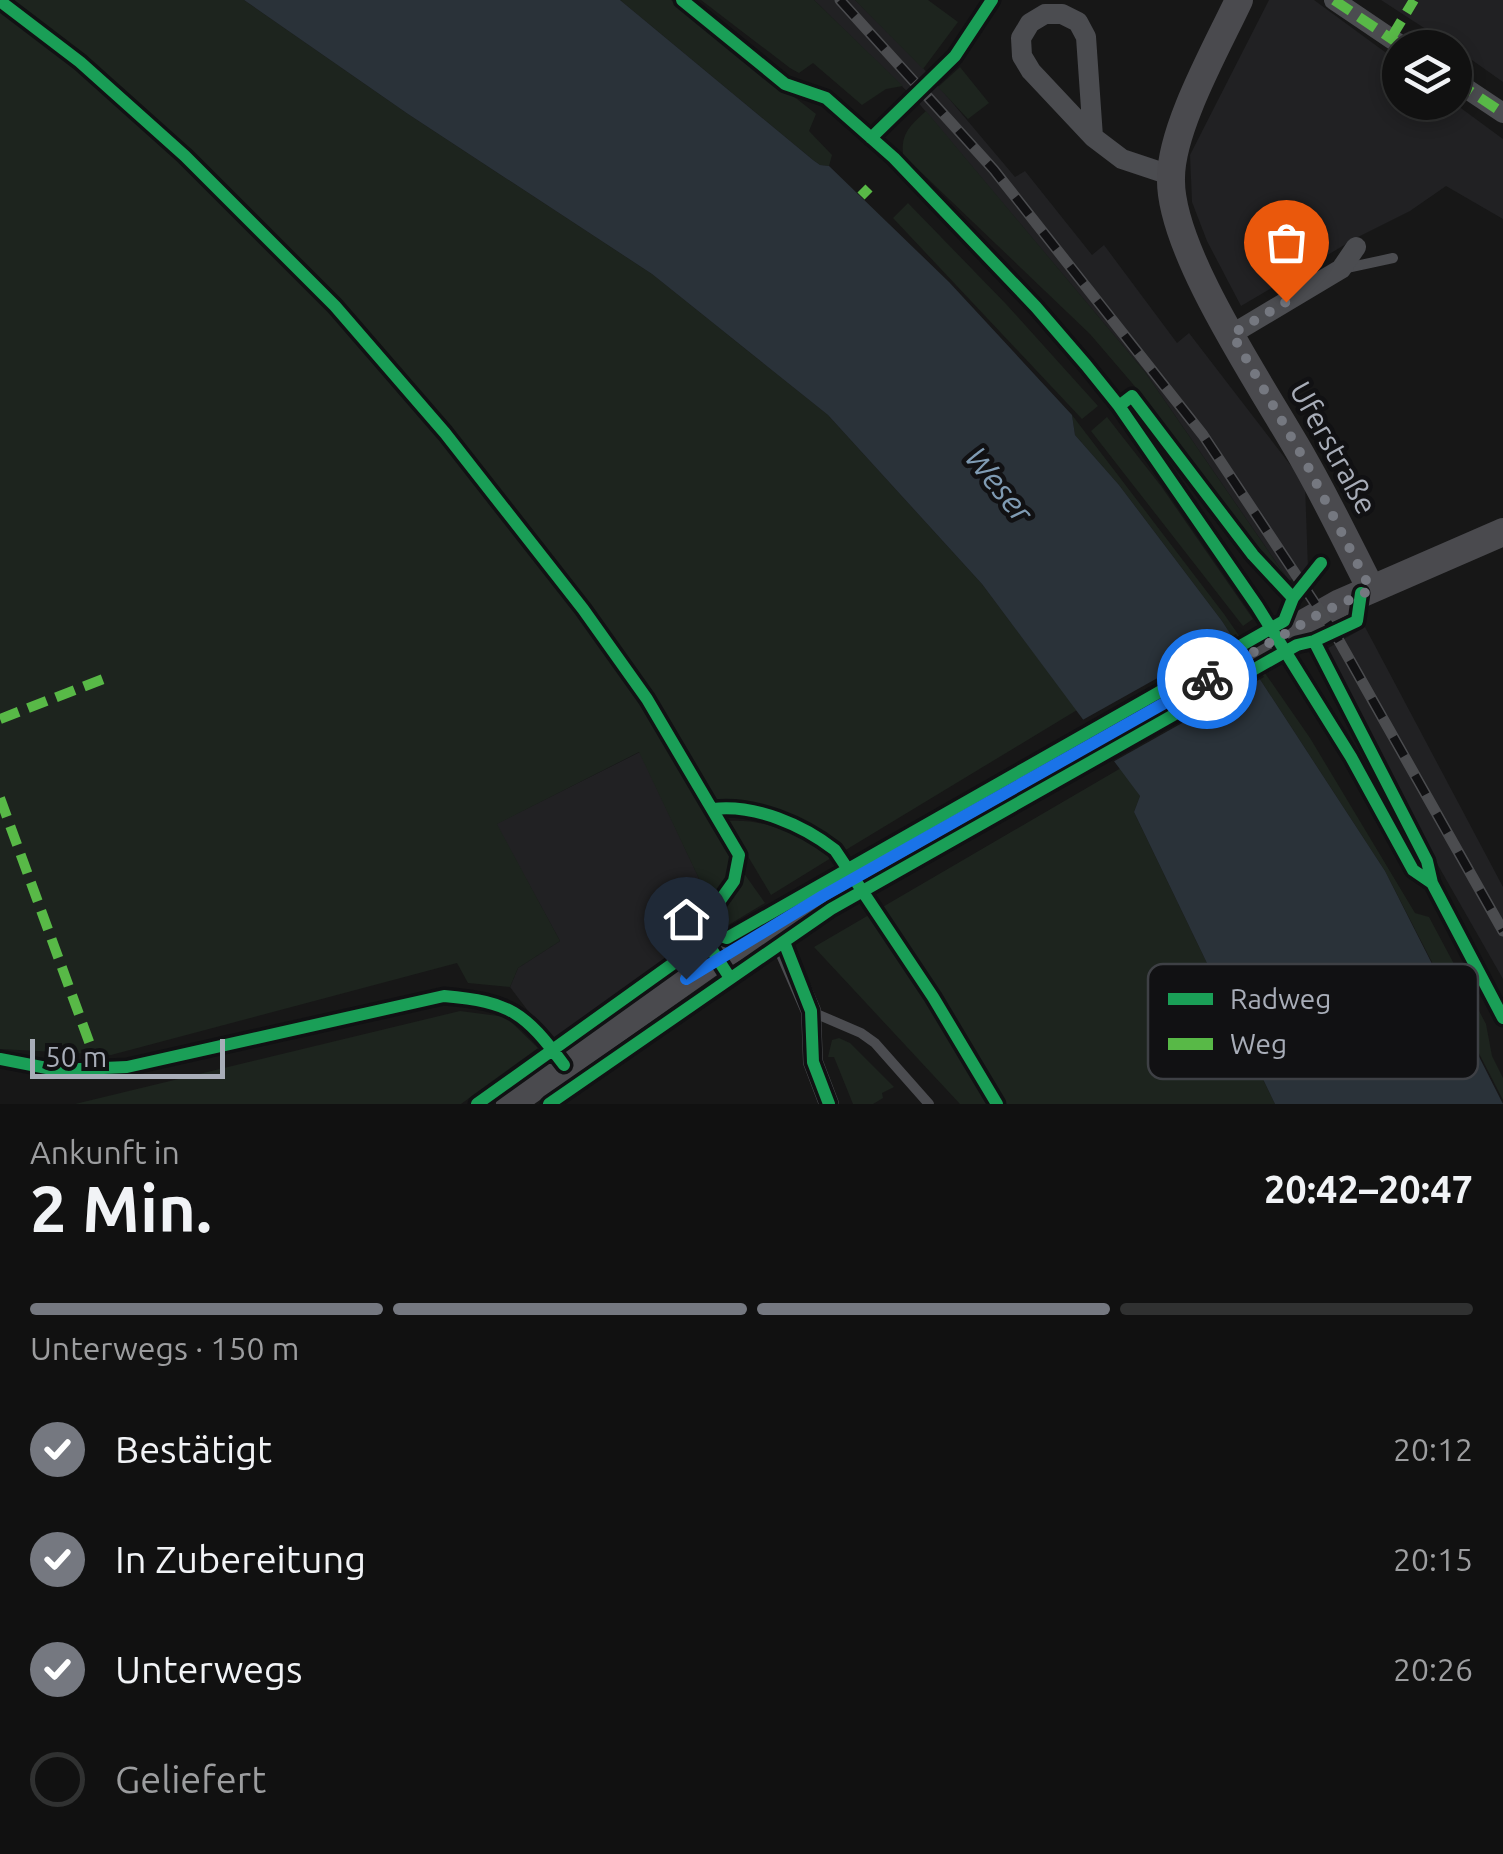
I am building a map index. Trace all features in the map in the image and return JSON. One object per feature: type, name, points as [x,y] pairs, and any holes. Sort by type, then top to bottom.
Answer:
[{"type":"main road","name":"Uferstraße","points":[[1239,0],[1178,139],[1170,175],[1172,210],[1189,252],[1305,461],[1371,590]]},
{"type":"main road","points":[[510,1104],[717,958],[823,896],[1321,613],[1503,532]]},
{"type":"street","points":[[1334,0],[1382,33]]},
{"type":"street","points":[[1093,137],[1086,37],[1078,22],[1062,14],[1045,14],[1030,23],[1022,38],[1022,56],[1031,71],[1093,137],[1122,159],[1170,175]]},
{"type":"street","points":[[1472,92],[1503,113]]},
{"type":"street","points":[[1232,334],[1341,269],[1356,247]]},
{"type":"street","points":[[774,926],[811,1012],[814,1062],[829,1104]]},
{"type":"lane","points":[[938,72],[955,56],[992,0]]},
{"type":"lane","points":[[871,138],[914,95]]},
{"type":"lane","points":[[1341,269],[1393,258]]},
{"type":"lane","points":[[0,1059],[58,1070],[127,1067],[444,996],[493,1003],[516,1011],[536,1028],[564,1065]]},
{"type":"lane","points":[[811,1012],[860,1032],[876,1043],[929,1104]]},
{"type":"shaded area","points":[[0,0],[244,0],[408,114],[652,274],[828,415],[982,584],[1077,710],[844,851],[816,831],[784,816],[714,803],[668,726],[661,729],[730,850],[730,876],[711,904],[639,752],[497,824],[560,941],[518,968],[510,987],[468,983],[457,963],[111,1055],[0,1049]]},
{"type":"shaded area","points":[[620,0],[671,0],[816,114],[809,131],[832,155],[829,166],[813,160]]},
{"type":"shaded area","points":[[701,0],[814,0],[903,86],[886,89],[862,105],[813,63],[799,73],[790,68]]},
{"type":"shaded area","points":[[814,0],[855,0],[913,56],[1015,177],[1025,171],[1092,255],[1104,245],[1177,343],[1189,333],[1305,484],[1308,569],[1289,581],[1145,372],[916,100]]},
{"type":"shaded area","points":[[855,0],[928,0],[958,22],[923,69]]},
{"type":"shaded area","points":[[1269,0],[1314,0],[1382,50],[1382,120],[1472,120],[1472,116],[1503,139],[1503,219],[1446,186],[1410,211],[1241,306],[1207,241],[1192,202],[1190,155]]},
{"type":"shaded area","points":[[1381,0],[1503,0],[1503,82],[1472,60],[1472,30],[1427,30]]},
{"type":"shaded area","points":[[960,67],[989,103],[968,119],[938,87]]},
{"type":"shaded area","points":[[926,111],[1145,372],[1289,581],[1283,582],[1138,390],[1090,334],[903,155],[908,130]]},
{"type":"shaded area","points":[[908,203],[1098,406],[1082,419],[893,218]]},
{"type":"shaded area","points":[[1072,415],[1224,614],[1310,738],[1415,913],[1429,917],[1454,964],[1433,964],[1385,871],[1222,621],[1119,485],[1075,435]]},
{"type":"shaded area","points":[[1107,417],[1161,486],[1253,619],[1243,626],[1091,431]]},
{"type":"shaded area","points":[[1365,627],[1503,887],[1503,979],[1323,651]]},
{"type":"shaded area","points":[[640,752],[711,904],[695,929],[702,939],[553,1044],[510,987],[518,968],[560,941],[496,824]]},
{"type":"shaded area","points":[[1121,768],[1140,796],[1134,812],[1207,964],[1148,964],[1148,1079],[1263,1079],[1275,1104],[960,1104],[814,947]]},
{"type":"shaded area","points":[[727,821],[756,822],[782,830],[831,858],[771,895]]},
{"type":"shaded area","points":[[743,872],[765,903],[707,938],[704,931],[733,897]]},
{"type":"shaded area","points":[[1478,1009],[1503,1078],[1503,1100],[1478,1051]]},
{"type":"shaded area","points":[[460,1011],[506,1017],[538,1048],[461,1104],[75,1104]]},
{"type":"shaded area","points":[[839,1038],[850,1043],[894,1087],[882,1093],[883,1098],[873,1104],[853,1104],[834,1057],[828,1057],[832,1040]]},
{"type":"water","name":"Weser","points":[[244,0],[620,0],[813,160],[829,166],[949,282],[1072,415],[1075,435],[1119,485],[1222,621],[1385,871],[1432,964],[1207,964],[1134,812],[1140,796],[982,584],[828,415],[652,274],[408,114]]},
{"type":"water","points":[[1478,1055],[1503,1104],[1275,1104],[1263,1079],[1478,1079]]},
{"type":"pier","points":[[1236,634],[1264,677],[1111,763],[1079,722]]},
{"type":"railway","points":[[840,0],[994,170],[1203,435],[1334,632],[1503,931]]},
{"type":"marked path","points":[[1334,0],[1382,32]]},
{"type":"marked path","points":[[1396,30],[1414,0]]},
{"type":"marked path","points":[[1472,92],[1503,113]]},
{"type":"marked path","points":[[861,196],[869,188]]},
{"type":"marked path","points":[[0,719],[111,676]]},
{"type":"marked path","points":[[0,798],[99,1069]]},
{"type":"cycle path","points":[[682,0],[785,84],[826,98],[894,158],[1086,365],[1119,406],[1257,606],[1351,757],[1413,870],[1432,883]]},
{"type":"cycle path","points":[[871,138],[955,56],[992,0]]},
{"type":"cycle path","points":[[0,1],[80,62],[185,156],[335,306],[445,433],[583,609],[647,699],[739,855],[734,881],[699,930],[730,978]]},
{"type":"cycle path","points":[[1119,406],[1132,396],[1253,555],[1293,598]]},
{"type":"cycle path","points":[[477,1104],[716,934],[727,938],[1284,621],[1293,598],[1321,563]]},
{"type":"cycle path","points":[[549,1104],[831,909],[1297,645],[1357,621],[1361,593]]},
{"type":"cycle path","points":[[1314,641],[1427,861],[1432,883],[1475,964]]},
{"type":"cycle path","points":[[713,809],[745,810],[778,818],[835,850],[933,997],[997,1104]]},
{"type":"cycle path","points":[[784,942],[811,1011],[813,1062],[829,1104]]},
{"type":"cycle path","points":[[1478,970],[1503,1018]]},
{"type":"cycle path","points":[[0,1059],[57,1070],[127,1067],[444,996],[485,1002],[514,1013],[538,1033],[564,1065]]},
{"type":"way so far","points":[[1207,679],[1321,613],[1371,590],[1305,461],[1232,334],[1286,302]]},
{"type":"route","points":[[686,979],[823,896],[1207,679]]}]
